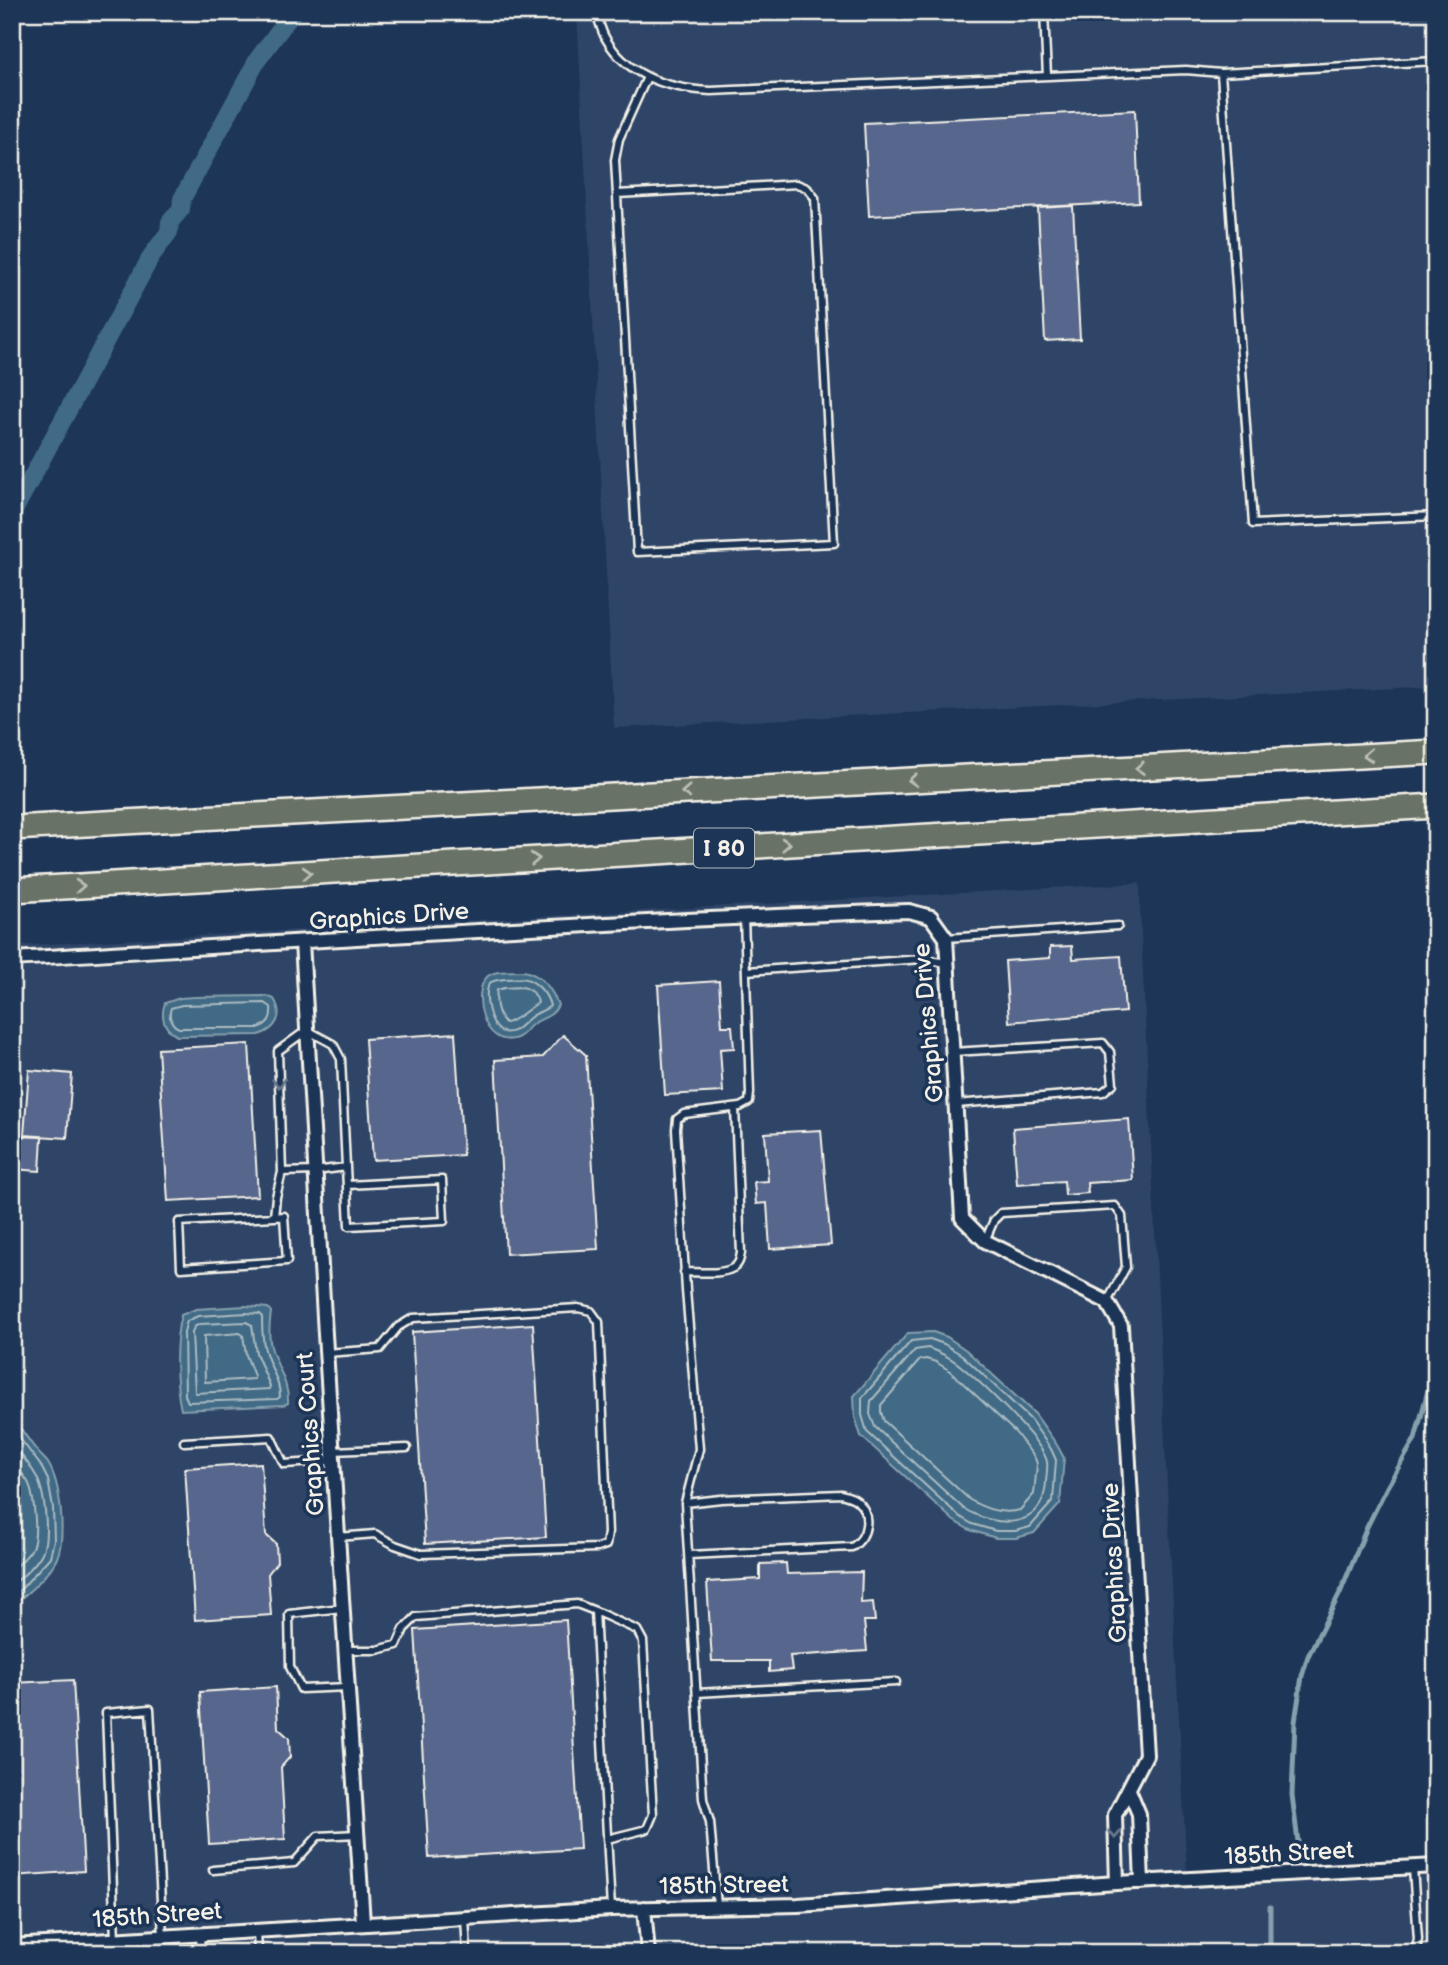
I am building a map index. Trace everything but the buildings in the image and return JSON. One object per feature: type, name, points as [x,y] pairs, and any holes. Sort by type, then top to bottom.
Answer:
[{"type":"highway","name":"I 80","points":[[12,828],[1436,751]]},
{"type":"highway","name":"I 80","points":[[12,890],[1436,806]]},
{"type":"street","name":"Graphics Drive","points":[[12,959],[590,924],[909,911],[931,917],[946,938],[962,1218],[985,1241],[1107,1302],[1121,1326],[1146,1755],[1115,1815],[1117,1883]]},
{"type":"street","name":"Graphics Court","points":[[302,942],[363,1923]]},
{"type":"street","points":[[1129,1790],[1139,1814],[1142,1882]]},
{"type":"street","name":"185th Street","points":[[12,1946],[611,1909],[798,1905],[1117,1883],[1436,1866]]},
{"type":"street","points":[[644,1908],[648,1953]]},
{"type":"lane","points":[[596,12],[605,38],[622,60],[647,78],[685,89],[711,91],[1186,70],[1222,73],[1436,61]]},
{"type":"lane","points":[[1044,12],[1047,76]]},
{"type":"lane","points":[[1222,73],[1252,524],[1436,516]]},
{"type":"lane","points":[[617,194],[797,184],[807,188],[815,198],[834,543],[637,552],[615,160],[619,139],[647,78]]},
{"type":"lane","points":[[717,1906],[710,1822],[703,1799],[685,1503],[699,1449],[676,1147],[677,1119],[684,1114],[735,1108],[748,1102],[750,1093],[744,917]]},
{"type":"lane","points":[[946,938],[1118,926]]},
{"type":"lane","points":[[746,971],[922,959],[947,963]]},
{"type":"lane","points":[[274,1216],[282,1172],[278,1051],[307,1030],[333,1044],[341,1059],[344,1129],[349,1226],[444,1221],[442,1180],[347,1185]]},
{"type":"lane","points":[[953,1052],[1103,1043],[1110,1052],[1113,1084],[1103,1092],[956,1104]]},
{"type":"lane","points":[[684,1272],[718,1272],[734,1268],[739,1262],[741,1253],[735,1108]]},
{"type":"lane","points":[[282,1172],[346,1167]]},
{"type":"lane","points":[[985,1241],[994,1220],[1001,1213],[1115,1206],[1122,1216],[1126,1267],[1107,1302]]},
{"type":"lane","points":[[274,1216],[285,1216],[287,1261],[181,1268],[179,1222],[274,1216]]},
{"type":"lane","points":[[326,1353],[380,1349],[398,1327],[413,1318],[578,1308],[591,1311],[599,1322],[608,1532],[606,1545],[597,1548],[421,1554],[395,1545],[375,1534],[338,1537]]},
{"type":"lane","points":[[184,1442],[271,1437],[284,1464],[407,1448]]},
{"type":"lane","points":[[685,1503],[841,1494],[855,1499],[864,1509],[866,1524],[864,1535],[852,1547],[689,1555]]},
{"type":"lane","points":[[345,1650],[377,1650],[397,1645],[404,1629],[416,1617],[577,1604],[638,1630],[643,1641],[653,1815],[647,1829],[607,1839]]},
{"type":"lane","points":[[342,1608],[289,1614],[290,1667],[301,1689],[348,1687]]},
{"type":"lane","points":[[595,1611],[611,1909]]},
{"type":"lane","points":[[697,1693],[896,1682]]},
{"type":"lane","points":[[115,1939],[106,1713],[150,1709],[163,1936]]},
{"type":"lane","points":[[212,1870],[294,1863],[318,1836],[357,1835]]},
{"type":"lane","points":[[1413,1867],[1418,1939],[1415,1953]]},
{"type":"lane","points":[[465,1918],[467,1953]]},
{"type":"lane","points":[[257,1930],[258,1953]]},
{"type":"lane","points":[[200,1934],[201,1953]]},
{"type":"shaded area","points":[[577,12],[1436,12],[1436,686],[614,728]]},
{"type":"shaded area","points":[[1140,883],[1187,1874],[12,1941],[12,946]]},
{"type":"shaded area","points":[[1436,1871],[1436,1953],[12,1953],[12,1952]]},
{"type":"water","points":[[524,971],[545,984],[558,1005],[551,1014],[533,1024],[517,1038],[505,1039],[496,1036],[488,1028],[480,1006],[482,984],[490,974]]},
{"type":"water","points":[[267,996],[274,999],[277,1005],[277,1021],[259,1035],[177,1036],[169,1030],[163,1018],[165,1003],[180,998]]},
{"type":"water","points":[[246,1306],[268,1308],[271,1312],[271,1345],[285,1382],[288,1403],[181,1410],[176,1362],[181,1315],[196,1309]]},
{"type":"water","points":[[933,1332],[947,1337],[966,1350],[1035,1414],[1064,1458],[1060,1504],[1034,1533],[1016,1538],[996,1538],[970,1530],[954,1521],[861,1436],[855,1417],[854,1396],[908,1333]]},
{"type":"water","points":[[12,1416],[48,1463],[59,1496],[62,1524],[60,1548],[54,1564],[37,1584],[12,1605]]},
{"type":"waterway","points":[[12,514],[152,255],[169,232],[170,222],[181,209],[182,199],[258,59],[293,12]]},
{"type":"waterway","points":[[1298,1842],[1292,1795],[1295,1722],[1302,1676],[1308,1656],[1340,1593],[1367,1527],[1415,1439],[1429,1387],[1436,1375]]},
{"type":"waterway","points":[[1270,1907],[1270,1953]]}]
